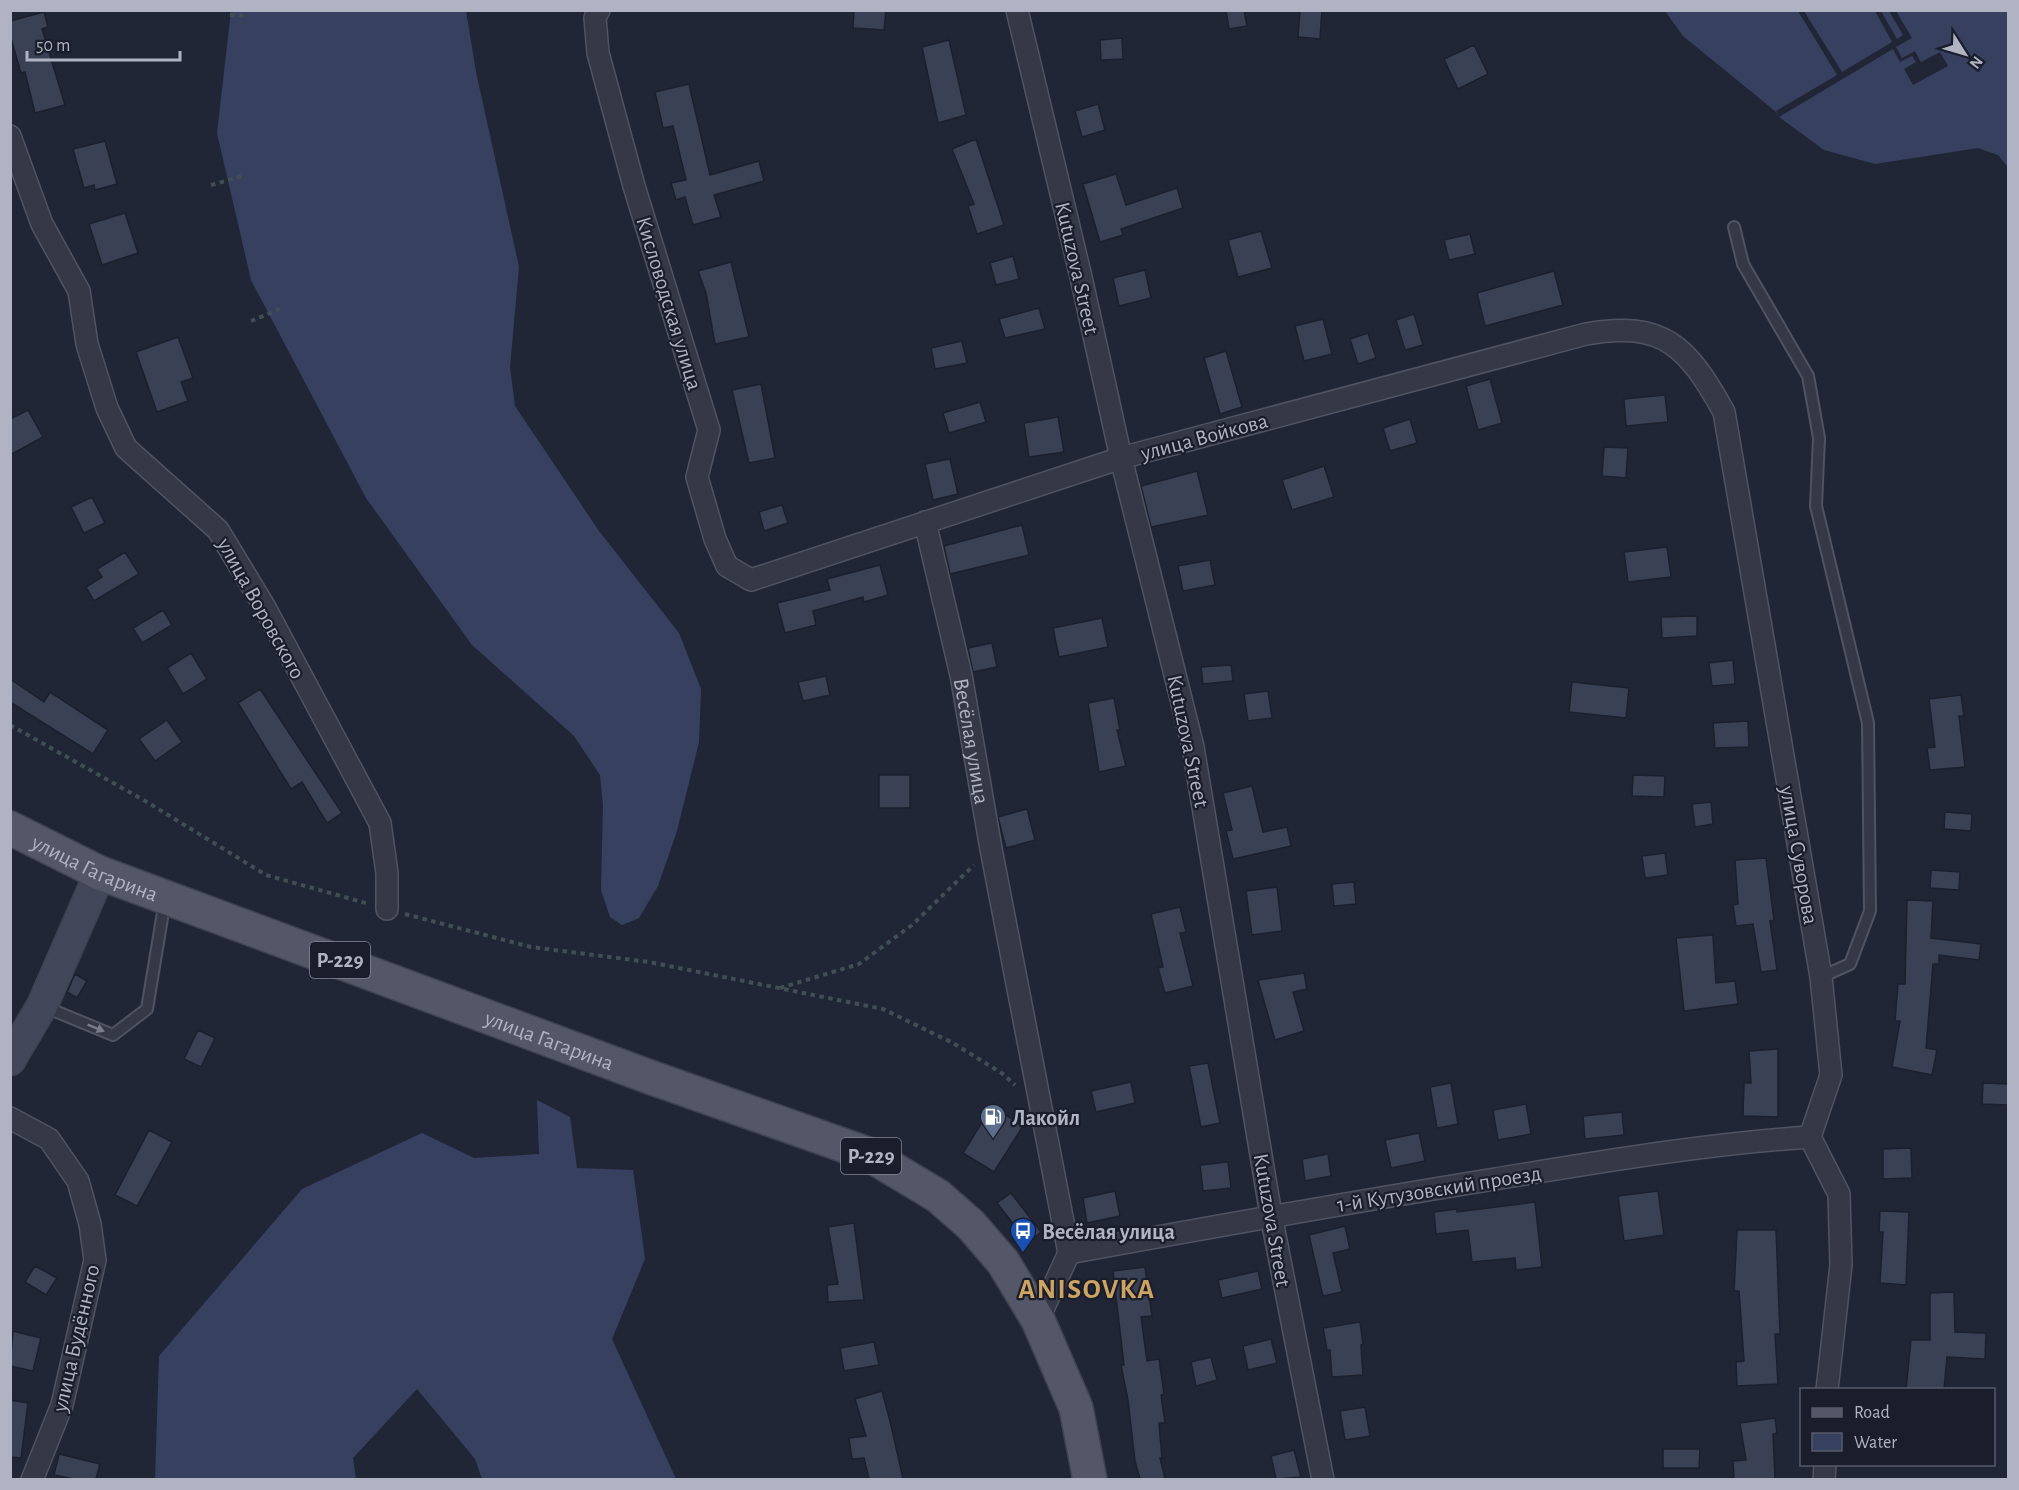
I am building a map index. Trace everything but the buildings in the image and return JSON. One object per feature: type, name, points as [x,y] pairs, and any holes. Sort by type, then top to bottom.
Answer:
[{"type":"main road","name":"улица Гагарина","points":[[10,828],[100,873],[166,895],[647,1076],[868,1154],[938,1196],[971,1225],[1003,1262],[1038,1320]]},
{"type":"main road","name":"Р-229","points":[[1038,1320],[1076,1408],[1090,1479]]},
{"type":"street","name":"Кисловодская улица","points":[[599,10],[596,18],[598,53],[634,186],[709,430],[697,477],[715,539],[727,566],[751,580]]},
{"type":"street","name":"Kutuzova Street","points":[[1017,10],[1082,277],[1120,458],[1193,747],[1271,1215],[1323,1479]]},
{"type":"street","name":"улица Воровского","points":[[10,136],[42,224],[80,291],[87,344],[107,408],[126,448],[218,530],[264,606],[380,823],[387,873],[387,909]]},
{"type":"street","name":"улица Войкова","points":[[751,580],[1120,458],[1586,334],[1627,329],[1664,338]]},
{"type":"street","name":"улица Суворова","points":[[1664,338],[1704,376],[1724,412],[1821,977],[1831,1075],[1810,1137]]},
{"type":"street","name":"Весёлая улица","points":[[925,522],[961,675],[991,849],[1069,1253]]},
{"type":"street","points":[[10,1060],[42,1005],[100,873]]},
{"type":"street","name":"улица Будённого","points":[[10,1118],[49,1139],[78,1181],[90,1224],[95,1260],[62,1405],[32,1479]]},
{"type":"street","name":"1-й Кутузовский проезд","points":[[1069,1253],[1271,1215],[1734,1142],[1810,1137]]},
{"type":"street","points":[[1810,1137],[1839,1194],[1841,1265],[1827,1388]]},
{"type":"street","points":[[1038,1320],[1069,1253]]},
{"type":"lane","points":[[1734,226],[1743,264],[1808,376],[1819,438],[1816,506],[1869,723],[1870,911],[1850,963],[1821,977]]},
{"type":"lane","points":[[42,1005],[113,1035],[147,1009],[166,895]]},
{"type":"path","points":[[230,15],[247,16]]},
{"type":"path","points":[[211,185],[243,176]]},
{"type":"path","points":[[251,321],[280,309]]},
{"type":"path","points":[[10,725],[147,802],[266,875],[531,947],[649,962],[883,1010],[953,1043],[1003,1074],[1042,1110]]},
{"type":"path","points":[[779,988],[859,964],[912,925],[991,849]]},
{"type":"water","points":[[231,11],[466,11],[476,72],[519,267],[510,367],[515,406],[599,531],[679,633],[701,689],[699,742],[677,831],[658,886],[639,918],[622,925],[610,917],[601,890],[603,805],[600,775],[574,736],[472,645],[366,498],[251,280],[217,133]]},
{"type":"water","points":[[1665,11],[2008,11],[2008,167],[1998,155],[1978,148],[1875,164],[1824,150],[1779,117],[1775,111],[1683,36]]},
{"type":"water","points":[[537,1100],[570,1117],[577,1168],[633,1170],[645,1259],[612,1339],[676,1479],[482,1479],[475,1459],[417,1389],[353,1458],[356,1479],[155,1479],[159,1356],[302,1189],[422,1133],[474,1158],[539,1154]]},
{"type":"pier","points":[[1798,11],[1804,11],[1842,72],[1892,42],[1875,11],[1881,11],[1897,39],[1903,35],[1889,11],[1896,11],[1912,38],[1896,47],[1902,58],[1915,51],[1921,62],[1940,52],[1948,66],[1913,85],[1904,69],[1916,62],[1912,56],[1900,62],[1893,49],[1779,117],[1776,111],[1837,75]]},
{"type":"place","name":"Лакойл","points":[[993,1140]]},
{"type":"place","name":"Весёлая улица","points":[[1023,1254]]},
{"type":"district","name":"ANISOVKA","points":[[1087,1288]]}]
